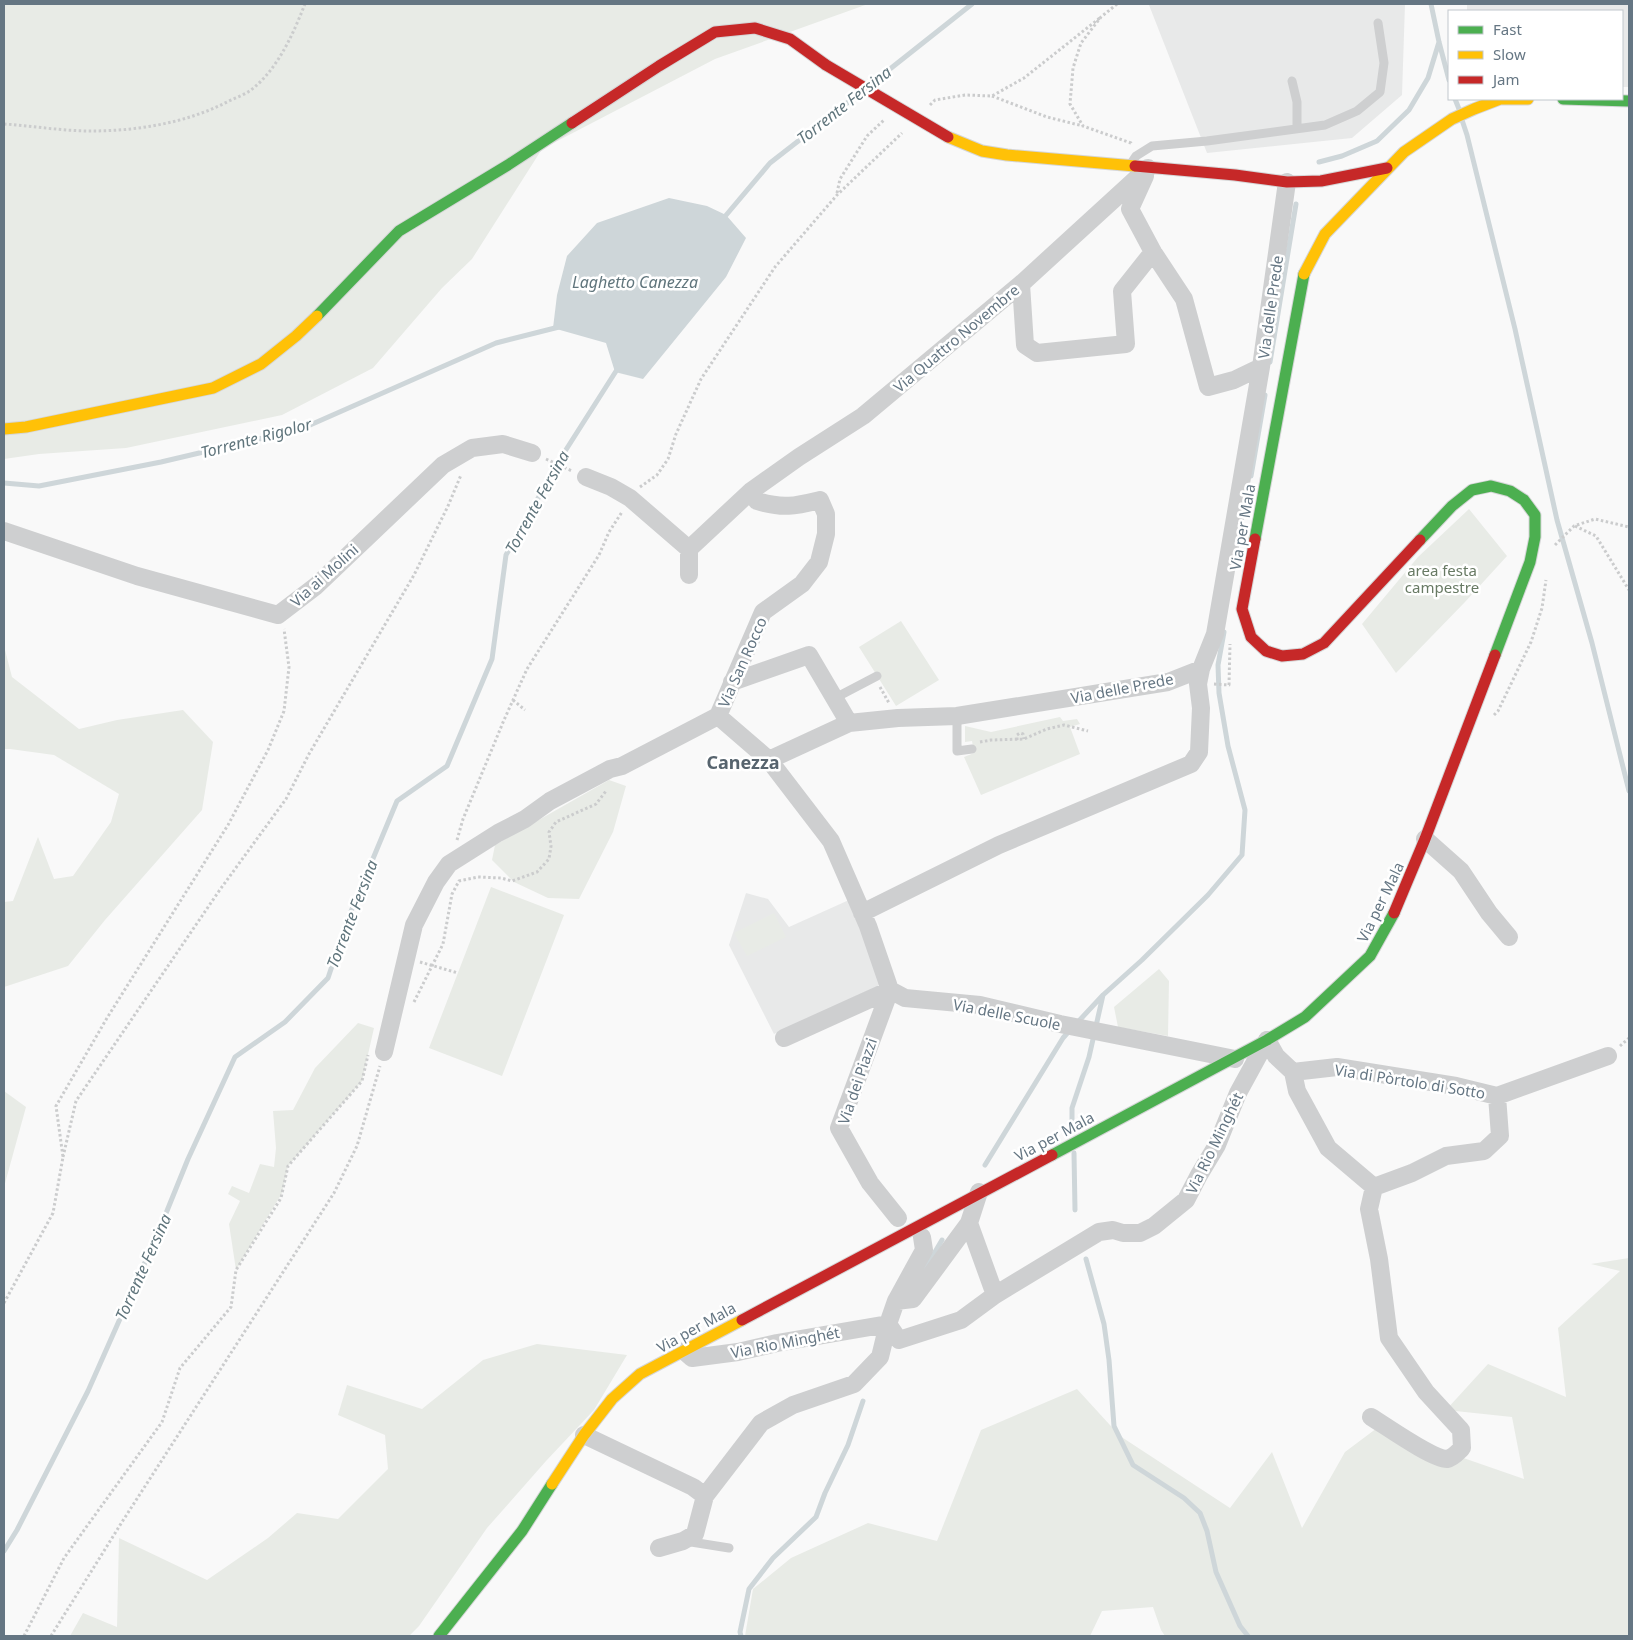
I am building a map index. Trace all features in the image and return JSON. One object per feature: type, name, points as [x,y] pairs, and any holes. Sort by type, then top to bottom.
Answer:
[{"type":"main road","points":[[4,429],[26,427],[213,388],[262,364],[296,336],[399,231],[715,32],[756,28],[790,39],[826,65],[948,137],[982,151],[1128,167],[1142,162],[1287,182],[1321,180],[1387,168]]},
{"type":"main road","name":"Via per Mala","points":[[439,1636],[522,1531],[584,1435],[612,1399],[640,1374],[979,1192],[1235,1059],[1305,1017],[1370,956],[1396,909],[1425,839],[1530,562],[1535,537],[1535,515],[1524,500],[1510,491],[1491,486],[1472,490],[1452,506],[1324,643],[1303,654],[1282,656],[1266,651],[1251,637],[1242,609],[1304,276],[1325,234],[1339,213],[1404,152],[1452,119],[1497,100]]},
{"type":"main road","points":[[1321,180],[1329,195]]},
{"type":"street","points":[[1142,162],[1130,209],[1153,252],[1184,299],[1208,387],[1234,380],[1262,367]]},
{"type":"street","name":"Via Quattro Novembre","points":[[689,549],[751,491],[799,457],[863,416],[1021,284],[1142,162]]},
{"type":"street","name":"Via delle Prede","points":[[769,760],[849,723],[898,718],[957,716],[1168,682],[1200,669],[1215,634],[1262,367],[1287,182]]},
{"type":"street","points":[[1021,284],[1025,345],[1037,352],[1126,344],[1122,291],[1153,252]]},
{"type":"street","name":"Via ai Molini","points":[[4,531],[137,576],[278,615],[316,586],[361,541],[443,465],[472,448],[503,444],[532,453]]},
{"type":"street","points":[[586,477],[611,486],[630,498],[689,549],[689,575]]},
{"type":"street","name":"Via San Rocco","points":[[718,716],[763,612],[802,584],[808,577],[819,562],[826,534],[826,514],[820,500],[792,506],[779,506],[758,500],[751,491]]},
{"type":"street","points":[[732,682],[810,655],[849,723]]},
{"type":"street","points":[[862,913],[999,845],[1191,764],[1199,752],[1201,708],[1198,684],[1200,669]]},
{"type":"street","points":[[377,1049],[406,958],[414,924],[436,882],[449,864],[498,833],[525,819],[550,801],[718,716],[769,760],[831,841],[868,926],[890,990],[784,1038]]},
{"type":"street","points":[[1425,839],[1461,871],[1509,937]]},
{"type":"street","name":"Via delle Scuole","points":[[890,990],[905,998],[980,1005],[1060,1024],[1235,1059]]},
{"type":"street","name":"Via dei Piazzi","points":[[890,990],[839,1128],[870,1183],[898,1218]]},
{"type":"street","points":[[1267,1040],[1276,1056],[1293,1072],[1297,1091],[1328,1148],[1374,1187],[1369,1209],[1389,1338],[1426,1392],[1461,1430],[1462,1448],[1456,1455],[1447,1459],[1434,1454],[1372,1417]]},
{"type":"street","name":"Via Rio Minghét","points":[[684,1351],[692,1358],[888,1324],[899,1340],[961,1320],[995,1295],[1099,1232],[1113,1230],[1123,1233],[1140,1232],[1154,1226],[1186,1200],[1216,1145],[1238,1093],[1267,1040]]},
{"type":"street","points":[[1497,1096],[1608,1056]]},
{"type":"street","name":"Via di Pòrtolo di Sotto","points":[[1293,1072],[1337,1067],[1376,1075],[1456,1086],[1497,1096],[1500,1136],[1484,1152],[1446,1156],[1412,1174],[1374,1187]]},
{"type":"street","points":[[896,1301],[913,1299],[969,1224],[979,1192]]},
{"type":"street","points":[[969,1224],[995,1295]]},
{"type":"street","points":[[659,1548],[683,1541],[695,1534],[705,1496],[761,1423],[793,1405],[854,1384],[880,1357],[896,1301],[924,1250],[922,1237]]},
{"type":"street","points":[[584,1435],[693,1487],[705,1496]]},
{"type":"lane","points":[[1128,167],[1142,162],[1152,146],[1224,139],[1325,125],[1357,111],[1380,92],[1384,63],[1378,24]]},
{"type":"lane","points":[[1292,81],[1296,102],[1297,128]]},
{"type":"lane","points":[[835,698],[876,677]]},
{"type":"lane","points":[[957,716],[957,751],[972,746]]},
{"type":"lane","points":[[683,1541],[729,1548]]},
{"type":"path","points":[[4,124],[91,131],[134,128],[179,120],[212,110],[251,90],[271,70],[285,48],[305,4]]},
{"type":"path","points":[[992,96],[1024,78],[1117,4]]},
{"type":"path","points":[[1083,126],[1070,104],[1072,68],[1081,43],[1101,17]]},
{"type":"path","points":[[929,104],[935,100],[965,95],[992,96],[1047,117],[1083,126],[1131,143],[1142,162]]},
{"type":"path","points":[[837,195],[840,179],[867,136],[881,122],[889,118]]},
{"type":"path","points":[[449,864],[463,819],[527,669],[599,555],[609,532],[630,498],[636,490],[657,474],[668,459],[676,434],[701,379],[775,267],[837,195],[904,131]]},
{"type":"path","points":[[532,453],[586,477]]},
{"type":"path","points":[[4,1303],[53,1214],[63,1157],[76,1101],[219,890],[286,799],[309,754],[414,575],[462,473]]},
{"type":"path","points":[[1553,551],[1555,544],[1574,526],[1595,519],[1629,527]]},
{"type":"path","points":[[1574,526],[1596,536],[1629,590]]},
{"type":"path","points":[[1469,720],[1486,723],[1498,711],[1531,642],[1542,608],[1546,573]]},
{"type":"path","points":[[63,1157],[56,1106],[107,1018],[228,825],[268,750],[284,711],[289,667],[282,617],[278,615]]},
{"type":"path","points":[[1211,684],[1229,684],[1230,644],[1242,646],[1251,637]]},
{"type":"path","points":[[876,677],[889,702]]},
{"type":"path","points":[[513,700],[525,710]]},
{"type":"path","points":[[972,746],[991,740],[1024,740],[1047,729],[1064,725],[1088,731]]},
{"type":"path","points":[[1017,740],[1017,735],[1020,733],[1023,734],[1024,740]]},
{"type":"path","points":[[412,1010],[414,1002],[443,944],[452,894],[459,881],[478,877],[501,878],[512,881],[537,872],[549,859],[551,846],[549,832],[556,822],[596,804],[613,781],[610,769]]},
{"type":"path","points":[[406,958],[458,974]]},
{"type":"path","points":[[24,1636],[64,1558],[162,1422],[180,1368],[231,1307],[236,1270],[281,1198],[288,1166],[362,1081],[377,1049]]},
{"type":"path","points":[[51,1636],[122,1522],[334,1193],[357,1146],[377,1049]]},
{"type":"shaded area","points":[[1405,4],[1402,95],[1352,138],[1207,153],[1149,5]]},
{"type":"shaded area","points":[[1467,4],[1629,4],[1629,87],[1623,87],[1623,10],[1467,10]]},
{"type":"shaded area","points":[[746,893],[768,899],[789,927],[849,900],[882,984],[774,1034],[729,945]]},
{"type":"green space","points":[[4,4],[868,4],[715,59],[542,149],[472,259],[442,288],[373,368],[282,415],[126,448],[39,454],[4,459]]},
{"type":"green space","name":"area festa campestre","points":[[1469,509],[1507,556],[1396,673],[1362,624],[1418,557]]},
{"type":"green space","points":[[901,621],[939,680],[896,706],[859,647]]},
{"type":"green space","points":[[4,646],[12,677],[79,729],[117,720],[183,710],[213,742],[202,810],[105,920],[68,966],[4,987],[4,902],[13,901],[38,837],[54,879],[73,876],[111,822],[119,794],[54,755],[4,749]]},
{"type":"green space","points":[[1060,717],[1063,721],[1077,719],[1080,724],[1070,727],[1080,754],[981,795],[964,757],[974,753],[972,741],[965,742],[965,726],[991,732]]},
{"type":"green space","points":[[609,780],[626,786],[613,832],[579,899],[548,898],[514,882],[492,860],[495,845]]},
{"type":"green space","points":[[491,887],[564,915],[502,1076],[429,1048]]},
{"type":"green space","points":[[774,913],[786,937],[747,956],[734,933]]},
{"type":"green space","points":[[1159,969],[1169,981],[1168,1036],[1118,1027],[1114,1007]]},
{"type":"green space","points":[[358,1023],[374,1028],[362,1081],[288,1166],[282,1193],[236,1270],[229,1224],[240,1201],[228,1194],[232,1186],[249,1193],[260,1164],[274,1167],[276,1148],[273,1111],[293,1110],[315,1068]]},
{"type":"green space","points":[[4,1091],[26,1107],[4,1187]]},
{"type":"green space","points":[[1629,1258],[1629,1636],[1165,1636],[1153,1607],[1102,1611],[1090,1636],[745,1636],[753,1589],[791,1558],[868,1523],[937,1541],[981,1430],[1077,1389],[1120,1436],[1230,1508],[1272,1452],[1302,1528],[1345,1452],[1377,1428],[1524,1479],[1512,1417],[1446,1410],[1488,1364],[1566,1397],[1558,1328],[1620,1271],[1591,1264]]},
{"type":"green space","points":[[537,1344],[627,1355],[594,1410],[487,1528],[419,1626],[409,1636],[70,1636],[83,1613],[117,1627],[119,1538],[207,1580],[268,1538],[297,1513],[338,1519],[388,1469],[385,1435],[338,1415],[347,1385],[422,1409],[483,1360]]},
{"type":"water","name":"Laghetto Canezza","points":[[669,198],[707,206],[726,215],[746,238],[726,277],[643,379],[615,372],[606,343],[553,328],[557,295],[567,256],[597,223]]},
{"type":"waterway","name":"Torrente Fersina","points":[[871,84],[972,4]]},
{"type":"waterway","points":[[1431,4],[1448,76]]},
{"type":"waterway","points":[[1319,162],[1342,156],[1377,141],[1409,110],[1428,78],[1439,42]]},
{"type":"waterway","name":"Torrente Fersina","points":[[722,220],[770,163],[860,93]]},
{"type":"waterway","points":[[1455,100],[1459,109]]},
{"type":"waterway","points":[[1462,120],[1515,329],[1557,520],[1592,643],[1629,791]]},
{"type":"waterway","points":[[1270,362],[1296,204]]},
{"type":"waterway","name":"Torrente Rigolor","points":[[4,483],[39,486],[161,462],[301,429],[496,343],[559,327]]},
{"type":"waterway","name":"Torrente Fersina","points":[[4,1551],[17,1530],[88,1391],[158,1233],[188,1159],[235,1057],[285,1022],[328,978],[347,921],[397,801],[447,766],[492,659],[506,555],[562,456],[618,368]]},
{"type":"waterway","points":[[1251,476],[1265,395]]},
{"type":"waterway","points":[[1076,1024],[1103,995],[1142,960],[1208,895],[1242,855],[1245,810],[1228,746],[1219,693],[1218,665],[1224,632]]},
{"type":"waterway","points":[[1072,1128],[1072,1108],[1089,1057],[1103,995]]},
{"type":"waterway","points":[[985,1165],[1063,1038],[1070,1030]]},
{"type":"waterway","points":[[1074,1153],[1075,1210]]},
{"type":"waterway","points":[[925,1269],[942,1240]]},
{"type":"waterway","points":[[1086,1259],[1104,1324],[1114,1426],[1133,1465],[1184,1498],[1200,1513],[1207,1531],[1216,1572],[1240,1626],[1248,1636]]},
{"type":"waterway","points":[[741,1636],[740,1632],[749,1589],[773,1558],[816,1517],[825,1493],[848,1445],[863,1401]]},
{"type":"traffic: fast","points":[[1596,100],[1629,101]]},
{"type":"traffic: fast","points":[[317,316],[399,231],[508,165],[572,123]]},
{"type":"traffic: fast","points":[[1255,539],[1304,274]]},
{"type":"traffic: fast","points":[[1420,540],[1452,506],[1472,490],[1491,486],[1510,491],[1524,500],[1535,515],[1535,537],[1530,562],[1495,655]]},
{"type":"traffic: fast","points":[[1052,1155],[1267,1040],[1305,1017],[1370,956],[1394,913]]},
{"type":"traffic: fast","points":[[439,1636],[522,1531],[552,1484]]},
{"type":"traffic: slow","points":[[1304,274],[1325,234],[1404,152],[1452,119],[1497,100]]},
{"type":"traffic: slow","points":[[948,137],[982,151],[1007,155],[1135,166]]},
{"type":"traffic: slow","points":[[4,429],[26,427],[213,388],[261,364],[296,336],[317,316]]},
{"type":"traffic: slow","points":[[552,1484],[584,1435],[612,1399],[640,1374],[742,1320]]},
{"type":"traffic: jam","points":[[572,123],[715,32],[755,28],[790,39],[826,65]]},
{"type":"traffic: jam","points":[[826,65],[948,137]]},
{"type":"traffic: jam","points":[[1135,166],[1235,175],[1287,182],[1321,181],[1387,168]]},
{"type":"traffic: jam","points":[[1255,539],[1242,609],[1251,637],[1266,651],[1282,656],[1303,654],[1324,643],[1420,540]]},
{"type":"traffic: jam","points":[[1394,913],[1425,839],[1495,655]]},
{"type":"traffic: jam","points":[[742,1320],[1052,1155]]},
{"type":"district","name":"Canezza","points":[[743,762]]}]
